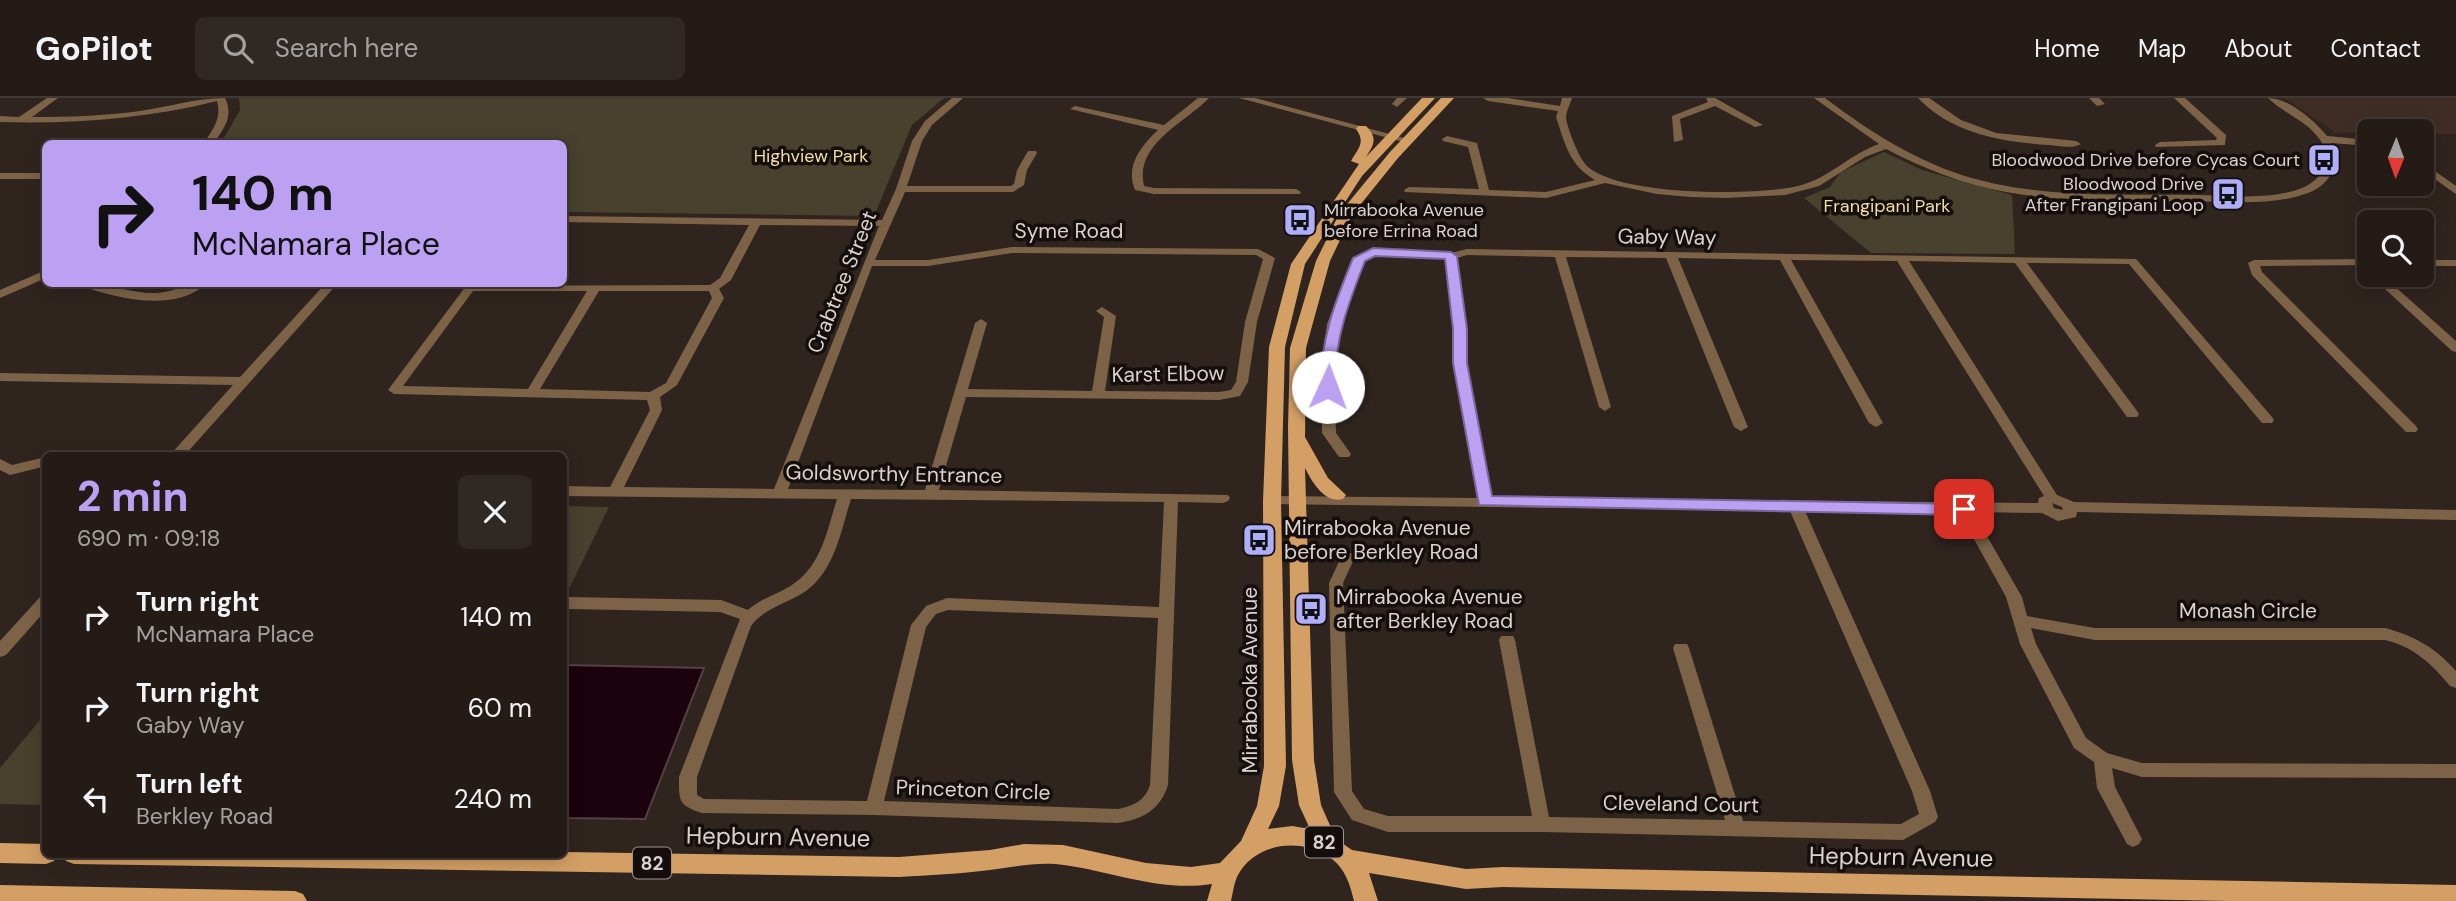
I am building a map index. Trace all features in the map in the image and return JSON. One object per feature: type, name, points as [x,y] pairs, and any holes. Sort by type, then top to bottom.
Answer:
[{"type":"main road","name":"Mirrabooka Avenue","points":[[1326,843],[1310,805],[1303,760],[1296,427],[1298,348],[1323,261],[1346,214],[1429,98]]},
{"type":"main road","name":"Mirrabooka Avenue","points":[[1226,872],[1236,857],[1250,845],[1268,806],[1275,766],[1272,498],[1277,347],[1298,264],[1357,174],[1448,98]]},
{"type":"main road","points":[[1357,174],[1356,162],[1368,144],[1367,134],[1362,129]]},
{"type":"main road","points":[[1296,427],[1316,473],[1325,486],[1337,495]]},
{"type":"main road","name":"82","points":[[1250,845],[1268,838],[1288,835],[1326,843],[1348,859],[1359,873],[1366,901]]},
{"type":"main road","points":[[0,853],[42,853]]},
{"type":"main road","name":"Hepburn Avenue","points":[[328,858],[899,867],[990,860],[1024,854],[1050,855],[1146,873],[1191,877],[1226,872]]},
{"type":"main road","name":"Hepburn Avenue","points":[[1348,859],[1466,880],[1514,878],[2456,895]]},
{"type":"main road","points":[[1219,901],[1226,872]]},
{"type":"main road","points":[[0,895],[295,901]]},
{"type":"street","points":[[21,120],[53,98]]},
{"type":"street","points":[[0,119],[74,121],[136,116],[220,98],[225,106],[224,117],[210,140]]},
{"type":"street","name":"Crabtree Street","points":[[779,493],[868,263],[901,189],[917,141],[928,122],[958,98]]},
{"type":"street","points":[[1204,98],[1166,129],[1139,158],[1134,179],[1139,188],[1154,191],[1296,192]]},
{"type":"street","points":[[1244,98],[1295,106],[1362,129],[1401,136]]},
{"type":"street","points":[[1262,98],[1401,136]]},
{"type":"street","points":[[1488,98],[1565,104],[1560,117],[1577,158],[1586,170],[1602,181],[1649,192],[1788,191],[1818,182],[1857,155],[1884,146]]},
{"type":"street","points":[[1819,98],[1884,146],[1927,165],[2007,189],[2087,197],[2271,198],[2304,191],[2323,182],[2332,164],[2323,139],[2273,98]]},
{"type":"street","points":[[1923,98],[1952,121],[1982,133],[2021,140],[2076,144]]},
{"type":"street","points":[[2160,145],[2221,143],[2222,137],[2179,98]]},
{"type":"street","points":[[1678,140],[1675,118],[1712,100],[1758,125]]},
{"type":"street","points":[[1074,109],[1166,129]]},
{"type":"street","points":[[1447,139],[1473,145],[1485,193]]},
{"type":"street","points":[[2323,139],[2357,142]]},
{"type":"street","points":[[901,189],[1013,189],[1019,185],[1022,170],[1032,153]]},
{"type":"street","points":[[2434,174],[2456,191]]},
{"type":"street","points":[[0,176],[42,176]]},
{"type":"street","points":[[1409,190],[1546,195],[1602,181]]},
{"type":"street","points":[[567,219],[886,223]]},
{"type":"street","points":[[713,288],[718,298],[671,385],[653,396],[533,391],[394,390],[470,288],[713,288],[725,279],[756,222]]},
{"type":"street","name":"Syme Road","points":[[868,263],[928,263],[1012,250],[1258,252],[1269,258]]},
{"type":"street","name":"Gaby Way","points":[[1344,454],[1329,433],[1328,364],[1333,324],[1359,258],[1373,252],[1451,256],[1467,252],[2132,261],[2267,420]]},
{"type":"street","points":[[1560,255],[1605,407]]},
{"type":"street","points":[[1451,256],[1460,329],[1460,363],[1485,501]]},
{"type":"street","points":[[1671,256],[1741,427]]},
{"type":"street","points":[[1784,257],[1876,423]]},
{"type":"street","name":"Karst Elbow","points":[[963,394],[1219,396],[1234,393],[1242,382],[1250,329],[1269,258]]},
{"type":"street","points":[[1901,258],[2048,503]]},
{"type":"street","points":[[2019,260],[2132,414]]},
{"type":"street","points":[[2357,265],[2255,263],[2256,273],[2411,429]]},
{"type":"street","points":[[2434,263],[2456,263]]},
{"type":"street","points":[[0,294],[42,275]]},
{"type":"street","points":[[94,287],[119,295],[163,295],[193,287]]},
{"type":"street","points":[[180,452],[328,287]]},
{"type":"street","points":[[2389,287],[2456,348]]},
{"type":"street","points":[[533,391],[594,290]]},
{"type":"street","points":[[1098,394],[1111,316],[1102,311]]},
{"type":"street","points":[[931,495],[963,394],[981,323]]},
{"type":"street","points":[[0,377],[244,381]]},
{"type":"street","points":[[615,491],[656,410],[653,396]]},
{"type":"street","points":[[3,471],[42,462]]},
{"type":"street","name":"Goldsworthy Entrance","points":[[567,491],[1223,498]]},
{"type":"street","points":[[846,494],[817,570],[803,585],[766,603],[750,616],[740,632],[688,777],[688,799],[702,806],[874,808]]},
{"type":"street","points":[[1297,498],[1337,495],[1367,500]]},
{"type":"street","name":"Princeton Circle","points":[[1167,612],[1075,611],[1002,604],[947,604],[930,610],[919,625],[874,808],[1118,816],[1146,808],[1160,785],[1167,612],[1171,498]]},
{"type":"street","points":[[1272,498],[1964,509],[2048,503],[2071,507],[2456,515]]},
{"type":"street","name":"Cleveland Court","points":[[1348,556],[1336,583],[1343,792],[1358,815],[1388,824],[1903,831],[1929,817],[1796,507]]},
{"type":"street","points":[[1964,509],[2014,597],[2028,644],[2080,743],[2102,758],[2142,769],[2456,771]]},
{"type":"street","points":[[569,603],[721,606],[750,616]]},
{"type":"street","points":[[0,651],[42,604]]},
{"type":"street","name":"Monash Circle","points":[[2023,621],[2095,634],[2385,634],[2409,639],[2432,654],[2456,682]]},
{"type":"street","points":[[1507,640],[1542,824]]},
{"type":"street","points":[[1681,649],[1736,827]]},
{"type":"street","points":[[2102,758],[2106,788],[2133,839]]},
{"type":"shaded area","points":[[2285,98],[2456,98],[2456,134],[2434,134],[2434,119],[2357,119],[2357,133],[2336,133]]},
{"type":"shaded area","points":[[567,665],[704,668],[645,819],[567,818]]},
{"type":"green space","name":"Highview Park","points":[[239,98],[944,98],[912,125],[874,216],[567,212],[567,140],[223,140],[240,110]]},
{"type":"green space","name":"Frangipani Park","points":[[1884,152],[1922,170],[2012,195],[2015,254],[1871,253],[1804,198],[1830,187],[1841,172]]},
{"type":"green space","points":[[567,506],[609,507],[567,593]]},
{"type":"green space","points":[[42,718],[42,805],[0,804],[0,768]]},
{"type":"place","name":"Bloodwood Drive before Cycas Court","points":[[2324,160]]},
{"type":"place","name":"Bloodwood Drive After Frangipani Loop","points":[[2228,194]]},
{"type":"place","name":"Mirrabooka Avenue before Errina Road","points":[[1300,220]]},
{"type":"place","name":"Mirrabooka Avenue before Berkley Road","points":[[1259,540]]},
{"type":"place","name":"Mirrabooka Avenue after Berkley Road","points":[[1311,609]]},
{"type":"route","points":[[1328,387],[1333,324],[1359,258],[1373,252],[1427,252],[1451,256],[1460,329],[1460,363],[1485,501],[1964,509]]}]
